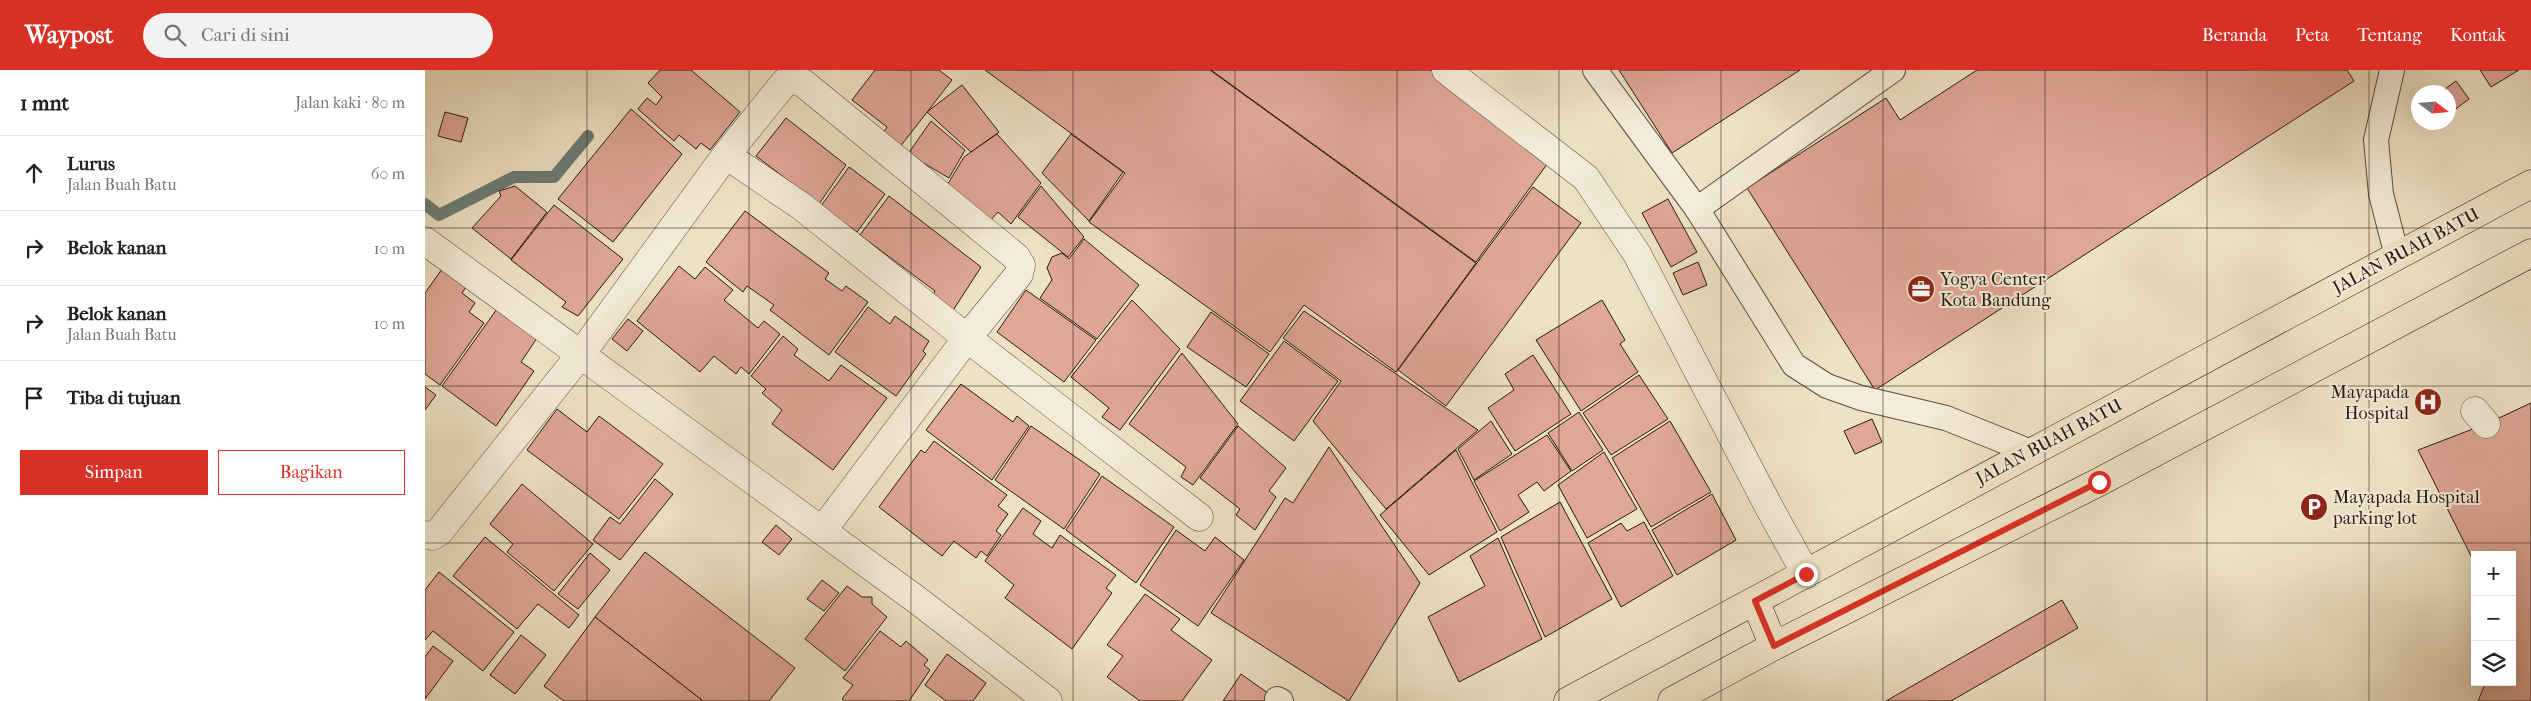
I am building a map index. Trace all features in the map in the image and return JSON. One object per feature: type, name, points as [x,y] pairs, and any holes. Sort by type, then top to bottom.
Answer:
[{"type":"main road","name":"JALAN BUAH BATU","points":[[1567,701],[2531,184]]},
{"type":"main road","points":[[1672,701],[1774,646],[2099,482],[2531,252]]},
{"type":"main road","points":[[1755,601],[1774,646]]},
{"type":"street","points":[[1446,70],[1586,178],[1637,254],[1769,509],[1806,574]]},
{"type":"street","points":[[425,535],[432,536],[439,532],[581,354],[726,155],[785,82],[794,80],[803,84],[1017,257],[1021,265],[1019,274],[967,338],[822,531]]},
{"type":"street","points":[[726,155],[801,206],[967,338],[1199,517]]},
{"type":"street","points":[[425,240],[917,600],[1048,701]]},
{"type":"lane","points":[[1595,70],[1697,209],[1794,365],[1827,386],[1861,398],[1946,418],[2031,452]]},
{"type":"lane","points":[[1697,209],[1893,70]]},
{"type":"lane","points":[[2392,70],[2376,140],[2381,194],[2397,256]]},
{"type":"building","points":[[660,70],[691,70],[740,112],[710,150],[701,143],[696,149],[679,135],[674,141],[638,109],[647,98],[656,105],[662,97],[648,83]]},
{"type":"building","points":[[875,70],[939,70],[952,80],[896,152],[879,140],[887,127],[852,100]]},
{"type":"building","points":[[985,70],[1210,70],[1476,263],[1396,372],[1304,305],[1270,352],[1089,222],[1125,173]]},
{"type":"building","points":[[1211,70],[1434,70],[1553,156],[1476,262]]},
{"type":"building","points":[[1619,70],[1800,70],[1672,153]]},
{"type":"building","name":"Yogya Center Kota Bandung","points":[[1977,70],[2347,70],[2354,81],[1875,390],[1747,188],[1886,98],[1900,120]]},
{"type":"building","points":[[2480,70],[2519,70],[2491,87]]},
{"type":"building","points":[[2456,81],[2469,99],[2456,109],[2456,85],[2451,85]]},
{"type":"building","points":[[962,85],[999,132],[971,152],[927,112]]},
{"type":"building","points":[[631,109],[682,154],[613,242],[558,199]]},
{"type":"building","points":[[445,112],[468,118],[461,142],[438,136]]},
{"type":"building","points":[[786,118],[846,165],[819,204],[756,156]]},
{"type":"building","points":[[931,121],[965,150],[949,178],[908,154]]},
{"type":"building","points":[[997,134],[1041,183],[1011,224],[998,212],[988,223],[943,192],[964,157]]},
{"type":"building","points":[[1071,134],[1123,172],[1089,221],[1042,173]]},
{"type":"building","points":[[849,167],[885,194],[857,232],[821,206]]},
{"type":"building","points":[[515,186],[547,212],[511,259],[472,228],[501,196],[499,191]]},
{"type":"building","points":[[1041,186],[1084,237],[1068,257],[1018,217]]},
{"type":"building","points":[[1533,187],[1581,223],[1446,406],[1398,370]]},
{"type":"building","points":[[889,196],[981,267],[952,312],[931,298],[935,291],[860,235]]},
{"type":"building","points":[[1668,199],[1697,252],[1671,267],[1642,213]]},
{"type":"building","points":[[554,205],[623,259],[578,316],[562,307],[566,302],[511,260]]},
{"type":"building","points":[[745,211],[829,273],[825,279],[842,291],[846,286],[868,302],[829,355],[770,310],[774,305],[747,286],[743,292],[706,262]]},
{"type":"building","points":[[1084,239],[1139,285],[1097,339],[1040,298],[1052,280],[1047,268],[1052,257],[1062,253],[1069,259]]},
{"type":"building","points":[[1698,262],[1707,285],[1683,295],[1673,273]]},
{"type":"building","points":[[679,266],[695,279],[705,267],[733,290],[724,300],[758,328],[764,321],[780,334],[749,374],[741,367],[736,374],[714,356],[700,372],[637,321]]},
{"type":"building","points":[[442,269],[466,287],[462,293],[475,303],[469,312],[484,323],[440,385],[425,374],[425,293]]},
{"type":"building","points":[[1026,290],[1096,340],[1064,382],[997,332]]},
{"type":"building","points":[[1132,300],[1180,349],[1120,430],[1102,417],[1109,408],[1071,377]]},
{"type":"building","points":[[1602,300],[1625,340],[1620,344],[1638,372],[1581,411],[1536,340]]},
{"type":"building","points":[[868,307],[890,324],[895,316],[929,341],[923,351],[926,354],[896,396],[835,352]]},
{"type":"building","points":[[497,309],[537,338],[521,362],[534,371],[496,426],[442,386]]},
{"type":"building","points":[[1304,311],[1478,430],[1386,509],[1313,421],[1341,381],[1283,338]]},
{"type":"building","points":[[1211,312],[1269,354],[1246,387],[1187,347]]},
{"type":"building","points":[[628,319],[643,331],[627,351],[612,339]]},
{"type":"building","points":[[783,336],[798,349],[794,355],[829,381],[841,365],[887,398],[833,470],[772,424],[782,410],[762,393],[766,389],[751,376]]},
{"type":"building","points":[[1284,341],[1338,381],[1294,441],[1240,401]]},
{"type":"building","points":[[1182,353],[1238,424],[1193,485],[1181,477],[1186,467],[1129,424]]},
{"type":"building","points":[[1533,355],[1571,414],[1515,451],[1488,408],[1514,390],[1505,374]]},
{"type":"building","points":[[1639,375],[1668,419],[1611,455],[1583,413]]},
{"type":"building","points":[[961,384],[1013,422],[1017,416],[1029,426],[992,480],[926,430]]},
{"type":"building","points":[[425,387],[436,395],[425,410]]},
{"type":"building","points":[[2531,403],[2531,701],[2478,701],[2484,686],[2516,686],[2516,551],[2471,551],[2471,556],[2418,450],[2486,424]]},
{"type":"building","points":[[557,409],[587,432],[599,416],[663,464],[619,519],[527,450]]},
{"type":"building","points":[[1579,412],[1603,450],[1572,471],[1548,433]]},
{"type":"building","points":[[1872,419],[1882,442],[1855,454],[1844,431]]},
{"type":"building","points":[[1491,421],[1512,454],[1474,480],[1458,449]]},
{"type":"building","points":[[1670,421],[1711,492],[1651,527],[1612,458]]},
{"type":"building","points":[[1031,426],[1100,474],[1064,529],[995,480]]},
{"type":"building","points":[[1238,426],[1286,468],[1269,491],[1276,497],[1255,530],[1236,515],[1240,509],[1200,478]]},
{"type":"building","points":[[1547,435],[1571,471],[1544,491],[1537,482],[1518,495],[1529,512],[1500,531],[1474,481]]},
{"type":"building","points":[[934,441],[1007,495],[998,506],[1008,514],[996,531],[1001,535],[987,556],[981,551],[976,558],[954,541],[942,556],[879,507],[921,450],[925,453]]},
{"type":"building","points":[[1329,447],[1420,583],[1349,701],[1211,613],[1285,498],[1293,503]]},
{"type":"building","points":[[1456,450],[1497,532],[1429,575],[1380,515]]},
{"type":"building","points":[[1604,452],[1637,509],[1587,538],[1558,485]]},
{"type":"building","points":[[1102,476],[1174,527],[1136,583],[1066,530]]},
{"type":"building","points":[[655,479],[673,494],[620,560],[593,540],[610,517],[620,524]]},
{"type":"building","points":[[522,484],[593,544],[554,591],[507,552],[513,544],[490,524]]},
{"type":"building","points":[[1712,494],[1736,540],[1677,575],[1652,530]]},
{"type":"building","points":[[1560,502],[1612,599],[1545,637],[1501,537]]},
{"type":"building","points":[[1023,508],[1041,521],[1033,534],[1052,548],[1060,535],[1116,575],[1106,588],[1112,593],[1072,649],[1005,598],[1014,585],[985,561]]},
{"type":"building","points":[[1644,522],[1673,576],[1621,607],[1588,543],[1621,523],[1627,531]]},
{"type":"building","points":[[776,525],[792,539],[779,555],[762,542]]},
{"type":"building","points":[[1176,530],[1205,551],[1215,537],[1244,560],[1198,626],[1140,585]]},
{"type":"building","points":[[485,537],[579,615],[569,628],[538,604],[517,629],[453,576]]},
{"type":"building","points":[[1498,538],[1542,639],[1459,682],[1428,617],[1485,586],[1470,556]]},
{"type":"building","points":[[645,552],[795,668],[769,701],[703,701],[595,617]]},
{"type":"building","points":[[590,553],[610,570],[578,609],[558,594]]},
{"type":"building","points":[[439,572],[514,632],[483,671],[433,631],[425,640],[425,590]]},
{"type":"building","points":[[822,580],[839,593],[824,611],[807,599]]},
{"type":"building","points":[[847,586],[862,597],[872,597],[872,604],[887,617],[845,671],[805,639]]},
{"type":"building","points":[[1145,594],[1180,619],[1171,630],[1212,660],[1182,701],[1140,701],[1107,677],[1123,656],[1107,645]]},
{"type":"building","points":[[2062,600],[2078,628],[1951,701],[1886,701]]},
{"type":"building","points":[[595,617],[703,701],[564,701],[544,686]]},
{"type":"building","points":[[880,631],[901,647],[906,641],[928,660],[924,665],[930,670],[909,701],[845,701],[842,699],[853,685],[843,678]]},
{"type":"building","points":[[521,635],[546,655],[515,694],[490,675]]},
{"type":"building","points":[[433,646],[453,661],[425,699],[425,657]]},
{"type":"building","points":[[947,654],[986,683],[973,701],[946,701],[925,685]]},
{"type":"building","points":[[1241,674],[1279,701],[1223,701]]},
{"type":"waterway","points":[[425,204],[439,215],[514,177],[554,177],[588,136]]},
{"type":"place","name":"Yogya Center Kota Bandung","points":[[1921,289]]},
{"type":"place","name":"Mayapada Hospital","points":[[2428,402]]},
{"type":"place","name":"Mayapada Hospital parking lot","points":[[2314,507]]},
{"type":"route","points":[[1806,574],[1755,601],[1774,646],[2099,482]]}]
